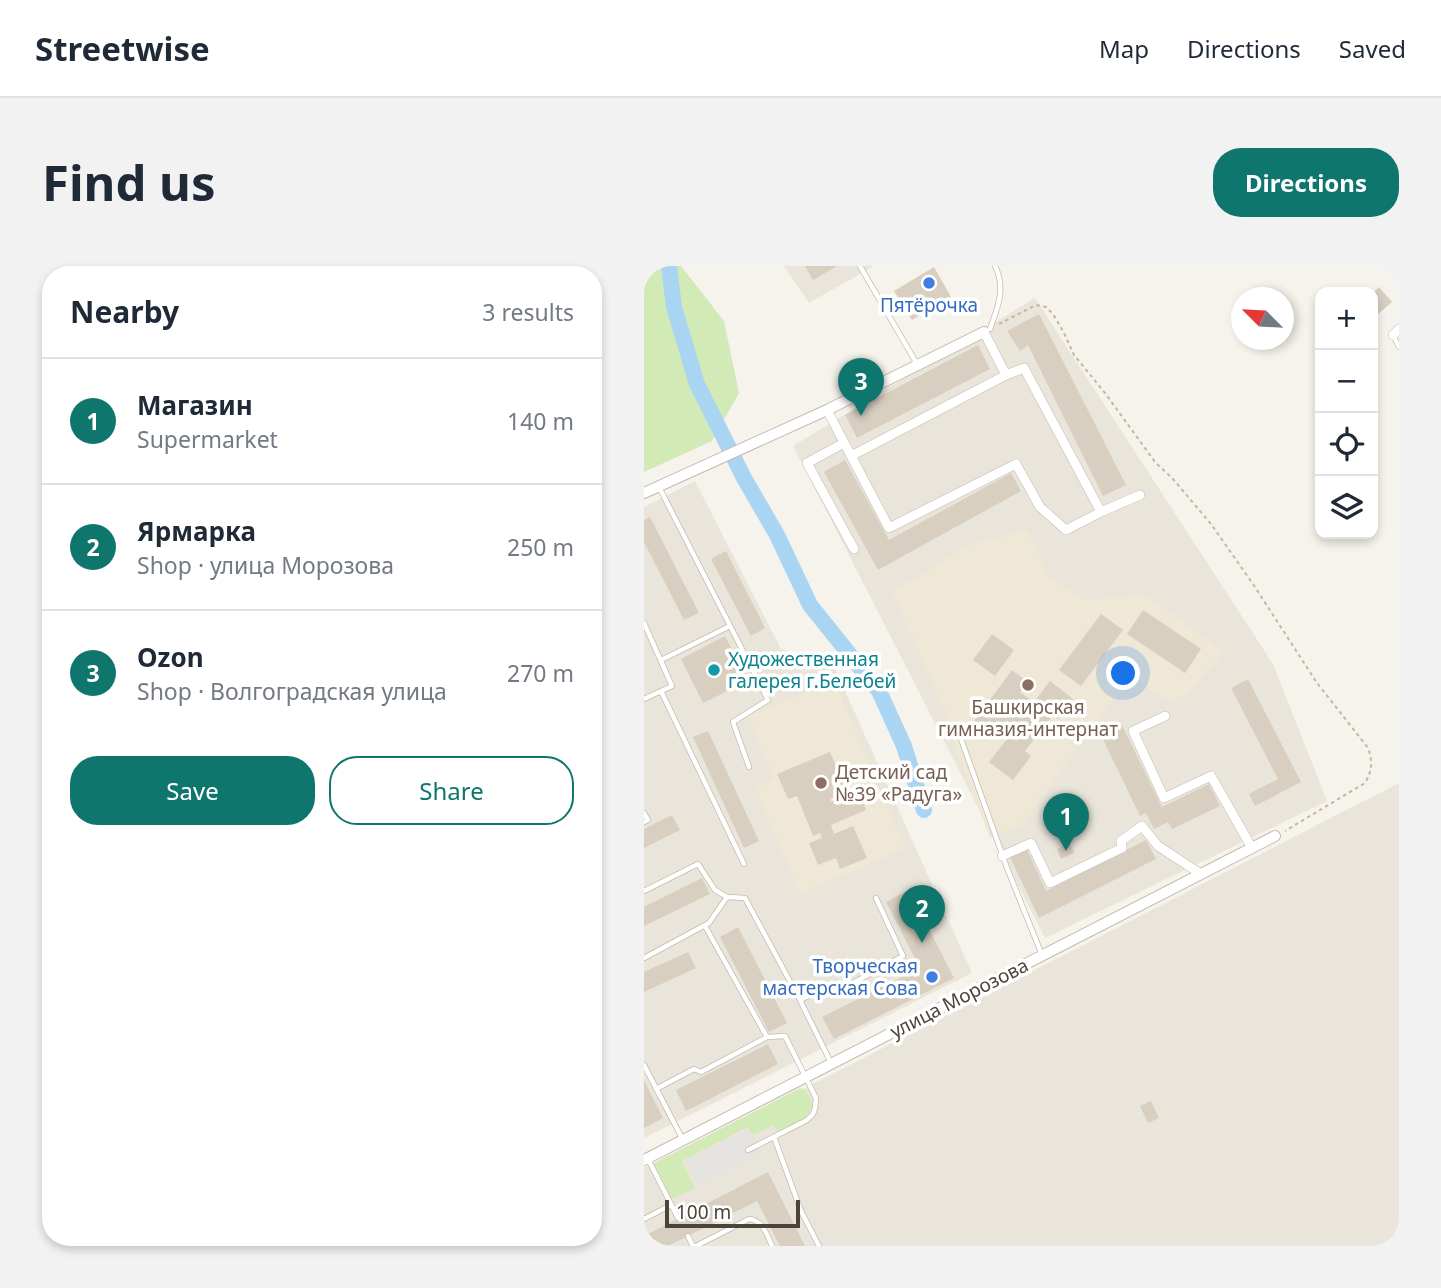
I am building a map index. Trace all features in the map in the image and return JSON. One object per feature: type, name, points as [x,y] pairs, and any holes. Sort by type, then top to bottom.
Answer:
[{"type":"street","points":[[644,493],[827,411],[986,330],[1006,375]]},
{"type":"street","points":[[851,456],[1024,368],[1101,512]]},
{"type":"street","points":[[827,411],[889,528],[1016,464],[1040,507],[1066,530],[1140,495]]},
{"type":"street","points":[[844,443],[807,463],[854,549]]},
{"type":"street","points":[[1165,716],[1133,731],[1164,799],[1211,776],[1252,848]]},
{"type":"street","points":[[1002,856],[1031,843],[1050,883],[1122,848],[1121,841],[1142,827],[1158,846],[1201,874]]},
{"type":"street","name":"улица Морозова","points":[[646,1159],[1275,836]]},
{"type":"lane","points":[[859,266],[918,365]]},
{"type":"lane","points":[[986,330],[998,304],[1002,286],[995,266]]},
{"type":"lane","points":[[1396,332],[1399,347]]},
{"type":"lane","points":[[658,486],[768,700],[733,722],[749,766]]},
{"type":"lane","points":[[644,623],[673,686],[644,699]]},
{"type":"lane","points":[[661,660],[730,626]]},
{"type":"lane","points":[[661,691],[744,864]]},
{"type":"lane","points":[[960,736],[1002,856],[1042,956]]},
{"type":"lane","points":[[644,813],[648,820],[644,821]]},
{"type":"lane","points":[[644,891],[698,864],[715,890],[727,897],[745,898],[832,1064]]},
{"type":"lane","points":[[644,958],[705,926],[727,897]]},
{"type":"lane","points":[[800,1000],[835,983],[840,990],[904,956],[876,898]]},
{"type":"lane","points":[[705,926],[767,1037]]},
{"type":"lane","points":[[656,1089],[694,1069],[701,1072],[767,1037],[785,1036],[816,1098],[816,1108],[807,1120],[748,1150]]},
{"type":"lane","points":[[644,1065],[683,1140]]},
{"type":"lane","points":[[774,1137],[798,1204],[819,1246]]},
{"type":"lane","points":[[646,1159],[678,1218]]},
{"type":"lane","points":[[644,1219],[671,1205]]},
{"type":"lane","points":[[688,1236],[694,1246],[754,1219],[761,1223],[772,1246]]},
{"type":"path","points":[[986,330],[1037,305],[1049,309],[1074,355],[1155,462],[1211,524],[1317,683],[1368,748],[1372,760],[1365,783],[1275,836]]},
{"type":"shaded area","points":[[784,266],[874,266],[809,303]]},
{"type":"shaded area","points":[[1035,298],[1273,664],[1327,801],[1045,938],[793,446]]},
{"type":"shaded area","points":[[695,481],[781,649],[835,669],[972,973],[644,1138],[644,507]]},
{"type":"shaded area","name":"Башкирская гимназия-интернат","points":[[1027,530],[1049,577],[1084,600],[1146,595],[1224,653],[1187,694],[1175,700],[1160,697],[1130,675],[1021,826],[990,838],[952,740],[954,731],[892,592],[970,545]]},
{"type":"shaded area","name":"Детский сад №39 «Радуга»","points":[[834,680],[905,849],[800,893],[755,787],[774,779],[748,716]]},
{"type":"shaded area","points":[[1399,783],[1399,1246],[644,1246],[644,1168]]},
{"type":"shaded area","points":[[748,1129],[761,1155],[698,1187],[685,1161]]},
{"type":"green space","points":[[650,266],[681,266],[724,321],[739,393],[712,441],[644,472],[644,271]]},
{"type":"green space","points":[[801,1088],[807,1091],[811,1103],[811,1109],[803,1119],[777,1131],[774,1125],[753,1135],[748,1127],[682,1161],[695,1188],[672,1199],[654,1163]]},
{"type":"building","points":[[805,266],[837,266],[813,280]]},
{"type":"building","points":[[934,267],[951,297],[912,320],[894,291]]},
{"type":"building","points":[[1378,288],[1392,302],[1378,314]]},
{"type":"building","points":[[1039,314],[1126,485],[1103,496],[1028,345],[1020,351],[1007,331]]},
{"type":"building","points":[[978,345],[990,369],[857,438],[845,415]]},
{"type":"building","points":[[845,460],[889,540],[1011,473],[1021,491],[878,570],[824,472]]},
{"type":"building","points":[[650,517],[699,613],[684,620],[644,542],[644,520]]},
{"type":"building","points":[[726,551],[765,628],[751,636],[711,559]]},
{"type":"building","points":[[1143,610],[1201,649],[1185,673],[1127,634]]},
{"type":"building","points":[[1101,614],[1123,630],[1081,686],[1059,670]]},
{"type":"building","points":[[992,634],[1014,650],[995,676],[973,660]]},
{"type":"building","name":"Художественная галерея г.Белебей","points":[[725,636],[748,681],[703,703],[681,659]]},
{"type":"building","points":[[1012,670],[1028,682],[1020,692],[1034,702],[1050,681],[1073,699],[1058,719],[1053,715],[1025,751],[1031,756],[1013,780],[989,762],[1007,739],[993,728],[987,736],[972,724]]},
{"type":"building","points":[[1248,679],[1301,782],[1255,806],[1249,794],[1278,779],[1231,688]]},
{"type":"building","points":[[1120,721],[1162,807],[1209,784],[1220,806],[1172,829],[1168,822],[1154,829],[1146,813],[1140,816],[1099,731]]},
{"type":"building","points":[[708,731],[759,841],[744,848],[693,737]]},
{"type":"building","points":[[830,752],[847,792],[830,799],[831,802],[858,790],[866,810],[831,825],[834,834],[853,826],[867,858],[840,869],[836,858],[818,865],[809,843],[822,838],[820,833],[813,836],[797,796],[788,799],[777,774]]},
{"type":"building","points":[[672,815],[680,830],[644,848],[644,829]]},
{"type":"building","points":[[1146,840],[1156,859],[1039,918],[1009,855],[1026,847],[1046,891]]},
{"type":"building","points":[[1070,843],[1074,853],[1061,859],[1057,849]]},
{"type":"building","points":[[702,878],[710,894],[644,926],[644,907]]},
{"type":"building","points":[[909,890],[954,978],[834,1039],[822,1017],[920,968],[886,902]]},
{"type":"building","points":[[738,927],[787,1023],[769,1032],[720,937]]},
{"type":"building","points":[[688,952],[696,968],[644,992],[644,972]]},
{"type":"building","points":[[768,1044],[778,1064],[686,1111],[676,1090]]},
{"type":"building","points":[[644,1080],[663,1118],[644,1128]]},
{"type":"building","points":[[1151,1101],[1159,1118],[1148,1123],[1140,1106]]},
{"type":"building","points":[[768,1172],[805,1246],[780,1246],[757,1201],[668,1246],[644,1246],[644,1236]]},
{"type":"waterway","points":[[669,266],[674,307],[697,384],[744,478],[777,535],[810,605],[879,691],[904,746],[924,810]]},
{"type":"place","name":"Пятёрочка","points":[[929,283]]},
{"type":"place","name":"Ozon","points":[[861,416]]},
{"type":"place","name":"Художественная галерея г.Белебей","points":[[714,670]]},
{"type":"place","name":"Башкирская гимназия-интернат","points":[[1028,685]]},
{"type":"place","name":"Детский сад №39 «Радуга»","points":[[821,783]]},
{"type":"place","name":"Магазин","points":[[1066,851]]},
{"type":"place","name":"Ярмарка","points":[[922,943]]},
{"type":"place","name":"Творческая мастерская Сова","points":[[932,977]]}]
